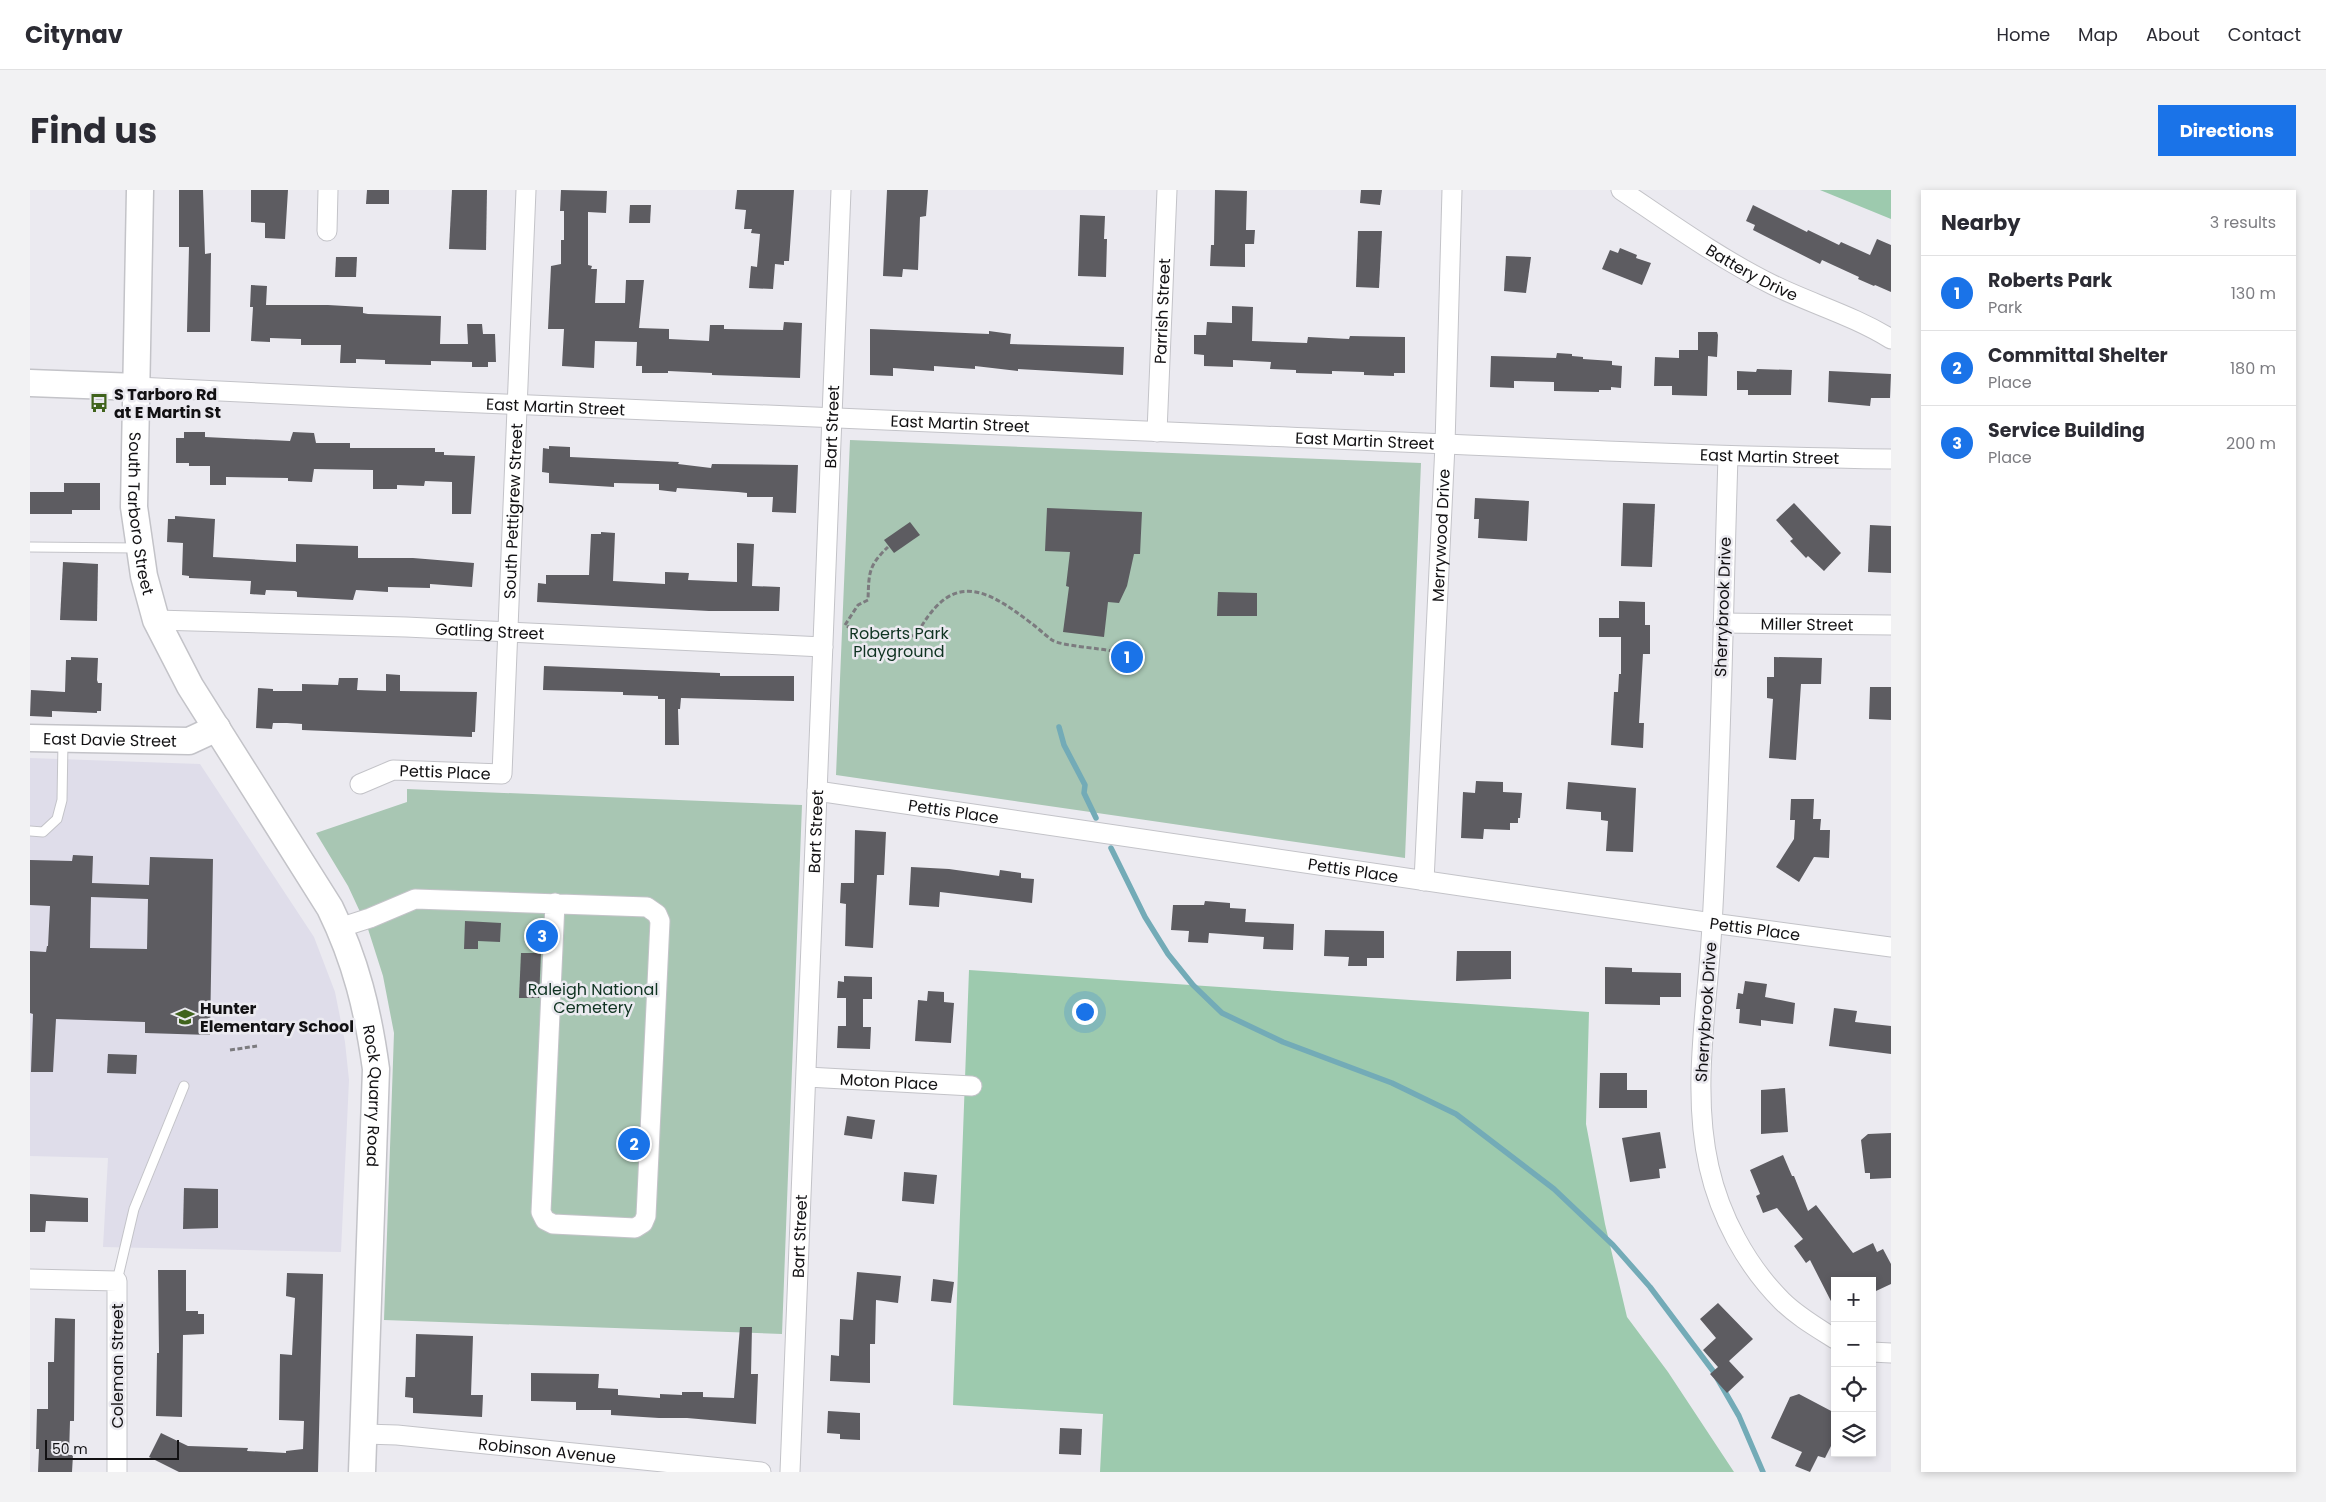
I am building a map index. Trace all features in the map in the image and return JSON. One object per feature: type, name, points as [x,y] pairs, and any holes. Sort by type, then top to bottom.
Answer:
[{"type":"main road","name":"South Tarboro Street","points":[[140,190],[134,507],[138,548],[156,620],[190,686],[217,728]]},
{"type":"main road","name":"East Martin Street","points":[[30,383],[137,387]]},
{"type":"main road","name":"East Davie Street","points":[[30,738],[189,741],[217,728]]},
{"type":"main road","name":"Rock Quarry Road","points":[[217,728],[330,908],[359,978],[371,1034],[376,1070],[362,1472]]},
{"type":"street","points":[[327,231],[328,190]]},
{"type":"street","name":"South Pettigrew Street","points":[[502,774],[526,190]]},
{"type":"street","name":"Bart Street","points":[[790,1472],[841,190]]},
{"type":"street","name":"Parrish Street","points":[[1157,432],[1167,190]]},
{"type":"street","name":"Merrywood Drive","points":[[1424,881],[1445,445],[1452,190]]},
{"type":"street","name":"Battery Drive","points":[[1621,190],[1700,242],[1773,285],[1872,327],[1891,339]]},
{"type":"street","name":"East Martin Street","points":[[137,387],[517,406],[831,417],[1728,457],[1891,459]]},
{"type":"street","name":"Sherrybrook Drive","points":[[1728,457],[1712,924],[1700,1086],[1704,1141],[1709,1169],[1732,1229],[1744,1253],[1765,1282],[1783,1302],[1809,1323],[1831,1337]]},
{"type":"street","name":"Gatling Street","points":[[156,620],[508,632],[824,647]]},
{"type":"street","name":"Miller Street","points":[[1722,623],[1891,625]]},
{"type":"street","name":"Pettis Place","points":[[360,784],[393,770],[502,774]]},
{"type":"street","name":"Pettis Place","points":[[817,792],[1712,924],[1891,947]]},
{"type":"street","points":[[339,928],[370,918],[415,898],[555,903],[647,908],[657,914],[660,921],[646,1216],[643,1223],[634,1228],[553,1224],[545,1220],[541,1212],[555,903]]},
{"type":"street","name":"Moton Place","points":[[807,1077],[972,1086]]},
{"type":"street","points":[[30,1279],[117,1285]]},
{"type":"street","name":"Coleman Street","points":[[117,1285],[117,1472]]},
{"type":"street","points":[[1876,1352],[1891,1353]]},
{"type":"street","name":"Robinson Avenue","points":[[364,1434],[397,1434],[761,1472]]},
{"type":"lane","points":[[30,547],[138,548]]},
{"type":"lane","points":[[30,831],[43,832],[57,819],[62,800],[64,739]]},
{"type":"lane","points":[[117,1285],[134,1210],[184,1086]]},
{"type":"path","points":[[847,626],[858,604],[868,600],[868,573],[873,563],[888,546]]},
{"type":"path","points":[[824,624],[847,626],[859,634],[916,636],[925,618],[937,605],[965,590],[974,590],[988,594],[1005,604],[1053,641],[1112,651]]},
{"type":"path","points":[[230,1050],[257,1046]]},
{"type":"shaded area","name":"Hunter Elementary School","points":[[30,758],[200,764],[314,937],[335,992],[345,1042],[349,1080],[341,1252],[103,1247],[108,1158],[30,1156]]},
{"type":"green space","points":[[1820,190],[1891,190],[1891,219]]},
{"type":"green space","name":"Roberts Park Playground","points":[[850,440],[1421,463],[1405,858],[836,775]]},
{"type":"green space","name":"Raleigh National Cemetery","points":[[407,789],[802,805],[782,1334],[384,1320],[394,1033],[383,976],[368,929],[348,886],[316,833],[407,802]]},
{"type":"green space","points":[[969,970],[1589,1012],[1586,1124],[1605,1224],[1627,1317],[1668,1372],[1734,1472],[1100,1472],[1103,1414],[953,1405]]},
{"type":"building","points":[[179,190],[203,190],[205,254],[211,253],[210,332],[187,332],[189,247],[179,247]]},
{"type":"building","points":[[251,190],[288,190],[285,239],[265,238],[265,223],[251,222]]},
{"type":"building","points":[[367,190],[389,190],[389,204],[366,204]]},
{"type":"building","points":[[452,190],[487,190],[486,250],[449,249]]},
{"type":"building","points":[[561,190],[607,191],[606,213],[588,212],[588,265],[592,266],[591,269],[597,269],[595,303],[625,303],[626,280],[644,280],[639,328],[669,329],[669,339],[709,341],[710,325],[724,325],[724,329],[783,330],[784,322],[802,323],[800,378],[712,375],[712,373],[668,371],[668,373],[642,373],[642,366],[636,366],[637,342],[595,341],[594,368],[562,366],[564,329],[548,329],[551,266],[561,264],[561,240],[564,240],[564,211],[560,211]]},
{"type":"building","points":[[737,190],[794,190],[789,261],[784,261],[784,265],[775,264],[773,289],[749,288],[751,266],[757,267],[760,234],[751,233],[752,229],[744,229],[746,210],[735,209]]},
{"type":"building","points":[[887,190],[928,190],[926,216],[920,217],[918,270],[903,269],[902,277],[883,276]]},
{"type":"building","points":[[1215,190],[1247,191],[1246,230],[1255,230],[1254,244],[1245,244],[1245,267],[1210,266],[1211,245],[1214,245]]},
{"type":"building","points":[[1361,190],[1382,190],[1380,205],[1360,203]]},
{"type":"building","points":[[630,205],[651,205],[650,223],[629,223]]},
{"type":"building","points":[[1753,205],[1807,232],[1808,230],[1839,245],[1841,242],[1870,255],[1877,239],[1891,245],[1891,292],[1858,279],[1859,277],[1822,260],[1820,264],[1753,230],[1755,225],[1746,221]]},
{"type":"building","points":[[1080,215],[1105,216],[1104,239],[1107,239],[1106,277],[1078,276]]},
{"type":"building","points":[[1358,231],[1382,231],[1379,288],[1356,287]]},
{"type":"building","points":[[1620,248],[1637,255],[1636,258],[1651,263],[1642,285],[1602,269],[1610,250],[1618,253]]},
{"type":"building","points":[[1506,256],[1531,257],[1526,293],[1504,291]]},
{"type":"building","points":[[336,257],[357,257],[356,277],[335,277]]},
{"type":"building","points":[[251,285],[267,286],[266,305],[363,307],[363,313],[368,314],[441,316],[440,344],[468,344],[467,324],[482,324],[483,334],[495,334],[496,362],[488,362],[488,367],[472,367],[472,362],[431,361],[431,365],[385,364],[385,360],[356,359],[356,363],[340,363],[341,345],[301,345],[301,339],[270,338],[270,342],[251,341],[253,307],[250,307]]},
{"type":"building","points":[[1232,306],[1253,307],[1252,341],[1307,343],[1308,337],[1349,339],[1350,336],[1405,337],[1405,373],[1394,373],[1394,376],[1364,375],[1364,372],[1332,371],[1332,374],[1296,373],[1296,370],[1270,369],[1271,362],[1233,360],[1233,367],[1204,366],[1204,355],[1194,354],[1194,335],[1206,335],[1207,322],[1232,323]]},
{"type":"building","points":[[870,329],[989,334],[989,331],[1011,334],[1010,344],[1124,347],[1123,375],[1018,369],[1018,371],[975,366],[975,369],[934,366],[934,371],[893,368],[893,376],[870,375]]},
{"type":"building","points":[[1698,332],[1717,332],[1718,335],[1717,357],[1708,356],[1707,396],[1672,395],[1672,386],[1654,386],[1655,357],[1679,358],[1679,350],[1698,350]]},
{"type":"building","points":[[1557,353],[1572,354],[1572,356],[1583,357],[1583,359],[1612,361],[1612,365],[1622,366],[1621,388],[1611,387],[1611,390],[1599,390],[1599,392],[1554,391],[1554,382],[1514,381],[1514,388],[1490,387],[1491,356],[1556,358]]},
{"type":"building","points":[[1757,369],[1792,370],[1791,395],[1748,395],[1748,390],[1737,390],[1737,371],[1756,372]]},
{"type":"building","points":[[1829,371],[1891,374],[1890,398],[1871,398],[1870,406],[1828,402]]},
{"type":"building","points":[[184,432],[205,432],[205,437],[290,441],[293,432],[314,433],[316,443],[350,443],[350,448],[435,448],[435,452],[444,452],[444,455],[475,456],[471,514],[452,514],[452,482],[425,481],[424,486],[397,485],[397,489],[373,489],[373,470],[314,469],[312,482],[288,481],[288,478],[226,477],[226,485],[210,485],[210,466],[189,466],[189,463],[176,463],[176,438],[184,438]]},
{"type":"building","points":[[549,446],[570,447],[570,457],[679,462],[678,464],[711,468],[712,464],[798,465],[796,513],[772,512],[773,497],[747,497],[747,493],[677,488],[676,492],[659,490],[659,484],[614,483],[614,487],[549,483],[549,473],[542,472],[543,448],[549,449]]},
{"type":"building","points":[[64,483],[100,483],[100,510],[72,510],[72,514],[30,514],[30,492],[64,492]]},
{"type":"building","points":[[1475,498],[1529,501],[1527,541],[1478,538],[1479,519],[1474,519]]},
{"type":"building","points":[[1623,503],[1655,504],[1652,567],[1621,566]]},
{"type":"building","points":[[1794,503],[1841,553],[1824,571],[1808,556],[1806,558],[1790,541],[1793,539],[1776,520]]},
{"type":"building","points":[[1047,508],[1142,512],[1140,554],[1134,554],[1127,586],[1119,603],[1108,602],[1104,637],[1063,632],[1069,587],[1066,586],[1070,552],[1045,551]]},
{"type":"building","points":[[175,516],[215,519],[213,557],[296,562],[296,544],[358,546],[358,558],[413,558],[474,563],[472,587],[430,584],[430,588],[388,587],[388,592],[356,590],[353,600],[297,597],[297,592],[295,591],[266,590],[265,595],[250,594],[251,581],[189,578],[189,576],[182,575],[183,543],[167,542],[168,519],[175,519]]},
{"type":"building","points":[[910,522],[920,535],[894,553],[884,540]]},
{"type":"building","points":[[1870,525],[1891,526],[1891,573],[1868,572]]},
{"type":"building","points":[[601,532],[615,533],[613,581],[665,584],[665,572],[689,573],[688,580],[737,582],[737,543],[754,544],[752,586],[780,587],[779,611],[709,611],[537,602],[538,583],[546,584],[546,575],[589,575],[591,534],[601,534]]},
{"type":"building","points":[[63,562],[98,564],[97,621],[60,620]]},
{"type":"building","points":[[1218,592],[1257,593],[1257,616],[1217,616]]},
{"type":"building","points":[[1619,601],[1645,602],[1645,625],[1650,625],[1650,654],[1643,654],[1639,723],[1644,723],[1643,748],[1611,745],[1614,692],[1618,692],[1619,674],[1621,674],[1621,637],[1599,637],[1599,618],[1619,618]]},
{"type":"building","points":[[71,657],[98,658],[97,680],[98,683],[102,683],[101,711],[97,711],[97,713],[52,711],[52,717],[30,716],[31,690],[65,692],[66,660],[71,660]]},
{"type":"building","points":[[1774,657],[1822,658],[1821,684],[1801,684],[1796,760],[1769,758],[1773,699],[1767,698],[1767,677],[1774,677]]},
{"type":"building","points":[[544,666],[720,673],[720,676],[794,676],[794,701],[681,698],[680,709],[678,709],[679,745],[665,745],[665,699],[658,699],[658,696],[623,695],[623,692],[543,690]]},
{"type":"building","points":[[386,674],[400,675],[400,691],[477,692],[475,732],[472,732],[472,737],[302,730],[302,724],[287,723],[273,723],[272,729],[256,728],[258,688],[273,689],[273,691],[302,691],[302,684],[338,685],[339,678],[358,678],[357,690],[386,691]]},
{"type":"building","points":[[1870,687],[1891,687],[1891,720],[1869,719]]},
{"type":"building","points":[[1476,781],[1503,782],[1503,792],[1522,793],[1520,818],[1518,818],[1518,823],[1510,823],[1510,830],[1484,829],[1483,839],[1461,838],[1463,792],[1475,793]]},
{"type":"building","points":[[1568,782],[1636,788],[1633,852],[1606,851],[1608,821],[1601,820],[1601,812],[1566,809]]},
{"type":"building","points":[[1791,799],[1814,799],[1813,819],[1821,819],[1820,830],[1830,830],[1829,858],[1814,857],[1799,882],[1776,867],[1794,839],[1795,820],[1790,820]]},
{"type":"building","points":[[855,830],[886,832],[884,875],[877,875],[873,948],[845,946],[846,904],[840,903],[841,883],[854,883]]},
{"type":"building","points":[[73,855],[93,856],[92,883],[149,885],[150,857],[213,859],[210,1035],[145,1033],[145,1022],[56,1019],[53,1072],[31,1072],[33,1014],[30,1013],[30,951],[46,952],[50,906],[30,905],[30,860],[72,861]],"holes":[[[91,897],[148,899],[147,949],[90,948]]]},
{"type":"building","points":[[911,867],[949,869],[999,876],[1000,870],[1021,873],[1021,878],[1034,879],[1032,903],[940,892],[939,907],[909,905]]},
{"type":"building","points":[[1205,901],[1230,903],[1230,908],[1246,909],[1245,922],[1294,924],[1293,950],[1263,949],[1264,937],[1209,933],[1208,943],[1188,942],[1189,931],[1171,930],[1173,905],[1204,905]]},
{"type":"building","points":[[465,921],[501,923],[500,942],[478,941],[478,949],[464,949]]},
{"type":"building","points":[[1325,930],[1384,931],[1384,958],[1367,958],[1367,966],[1348,966],[1349,957],[1324,956]]},
{"type":"building","points":[[1457,951],[1511,951],[1511,979],[1456,981]]},
{"type":"building","points":[[521,953],[541,953],[539,998],[519,998]]},
{"type":"building","points":[[1605,967],[1632,968],[1632,972],[1681,973],[1681,997],[1660,997],[1660,1005],[1605,1004]]},
{"type":"building","points":[[844,976],[872,977],[872,999],[863,999],[863,1027],[871,1027],[870,1049],[837,1048],[838,1026],[846,1026],[846,998],[837,998],[838,981],[844,982]]},
{"type":"building","points":[[1745,981],[1767,984],[1765,997],[1795,1003],[1793,1024],[1761,1020],[1761,1026],[1739,1023],[1740,1009],[1736,1009],[1738,993],[1743,994]]},
{"type":"building","points":[[928,991],[944,992],[944,1002],[954,1003],[951,1043],[915,1041],[918,1000],[927,1001]]},
{"type":"building","points":[[1834,1008],[1857,1011],[1855,1022],[1891,1026],[1891,1054],[1829,1046]]},
{"type":"building","points":[[108,1054],[137,1055],[136,1074],[107,1073]]},
{"type":"building","points":[[1600,1073],[1627,1073],[1627,1090],[1647,1090],[1647,1108],[1599,1108]]},
{"type":"building","points":[[1785,1088],[1788,1132],[1761,1134],[1761,1090]]},
{"type":"building","points":[[847,1116],[875,1120],[872,1139],[844,1135]]},
{"type":"building","points":[[1660,1132],[1666,1168],[1659,1169],[1660,1178],[1630,1182],[1622,1138]]},
{"type":"building","points":[[1891,1133],[1891,1178],[1870,1179],[1870,1173],[1865,1173],[1861,1140],[1868,1134]]},
{"type":"building","points":[[1783,1155],[1808,1211],[1816,1205],[1853,1253],[1873,1243],[1877,1252],[1883,1249],[1891,1264],[1891,1284],[1876,1291],[1876,1277],[1831,1277],[1831,1301],[1810,1260],[1806,1263],[1794,1246],[1803,1239],[1777,1208],[1763,1213],[1756,1196],[1760,1194],[1750,1170]]},
{"type":"building","points":[[904,1172],[937,1175],[934,1204],[902,1201]]},
{"type":"building","points":[[184,1188],[218,1189],[218,1228],[183,1229]]},
{"type":"building","points":[[30,1194],[88,1198],[88,1222],[46,1221],[45,1232],[30,1232]]},
{"type":"building","points":[[158,1270],[186,1270],[186,1311],[198,1311],[198,1314],[204,1314],[204,1334],[183,1335],[182,1417],[156,1416],[157,1353],[159,1353]]},
{"type":"building","points":[[857,1272],[901,1276],[898,1303],[876,1300],[875,1344],[870,1344],[870,1383],[830,1381],[831,1355],[839,1356],[840,1319],[853,1320]]},
{"type":"building","points":[[287,1273],[323,1274],[318,1472],[179,1472],[149,1457],[161,1433],[188,1446],[248,1448],[247,1451],[286,1453],[286,1451],[303,1449],[304,1421],[279,1420],[280,1354],[292,1355],[295,1298],[286,1296]]},
{"type":"building","points":[[933,1279],[954,1282],[951,1303],[931,1301]]},
{"type":"building","points":[[1718,1303],[1753,1339],[1729,1361],[1744,1377],[1727,1393],[1710,1374],[1718,1367],[1703,1350],[1716,1338],[1700,1319]]},
{"type":"building","points":[[55,1318],[75,1319],[74,1421],[70,1421],[69,1455],[73,1455],[72,1472],[38,1472],[39,1449],[36,1449],[37,1409],[48,1409],[48,1362],[54,1362]]},
{"type":"building","points":[[740,1327],[752,1327],[751,1374],[758,1374],[756,1424],[687,1418],[611,1415],[611,1410],[576,1410],[576,1402],[531,1401],[531,1373],[599,1374],[598,1388],[618,1389],[618,1395],[660,1398],[660,1394],[682,1395],[682,1392],[703,1392],[703,1397],[734,1398]]},
{"type":"building","points":[[416,1334],[473,1336],[471,1395],[483,1395],[482,1417],[413,1413],[413,1398],[405,1397],[406,1377],[415,1377]]},
{"type":"building","points":[[1799,1394],[1831,1411],[1831,1446],[1825,1458],[1818,1456],[1810,1472],[1795,1466],[1802,1452],[1771,1438],[1790,1397]]},
{"type":"building","points":[[828,1411],[860,1413],[860,1440],[840,1439],[840,1434],[827,1433]]},
{"type":"building","points":[[1060,1428],[1082,1429],[1081,1455],[1059,1454]]},
{"type":"waterway","points":[[1059,727],[1064,745],[1085,785],[1084,793],[1096,818]]},
{"type":"waterway","points":[[1111,848],[1145,917],[1168,954],[1193,985],[1222,1013],[1283,1042],[1392,1083],[1456,1114],[1554,1189],[1613,1245],[1650,1287],[1713,1371],[1739,1416],[1763,1472]]},
{"type":"place","name":"S Tarboro Rd at E Martin St","points":[[99,403]]},
{"type":"place","name":"Roberts Park","points":[[1127,657]]},
{"type":"place","name":"Service Building","points":[[542,936]]},
{"type":"place","name":"Hunter Elementary School","points":[[185,1017]]},
{"type":"place","name":"Committal Shelter","points":[[634,1144]]}]
